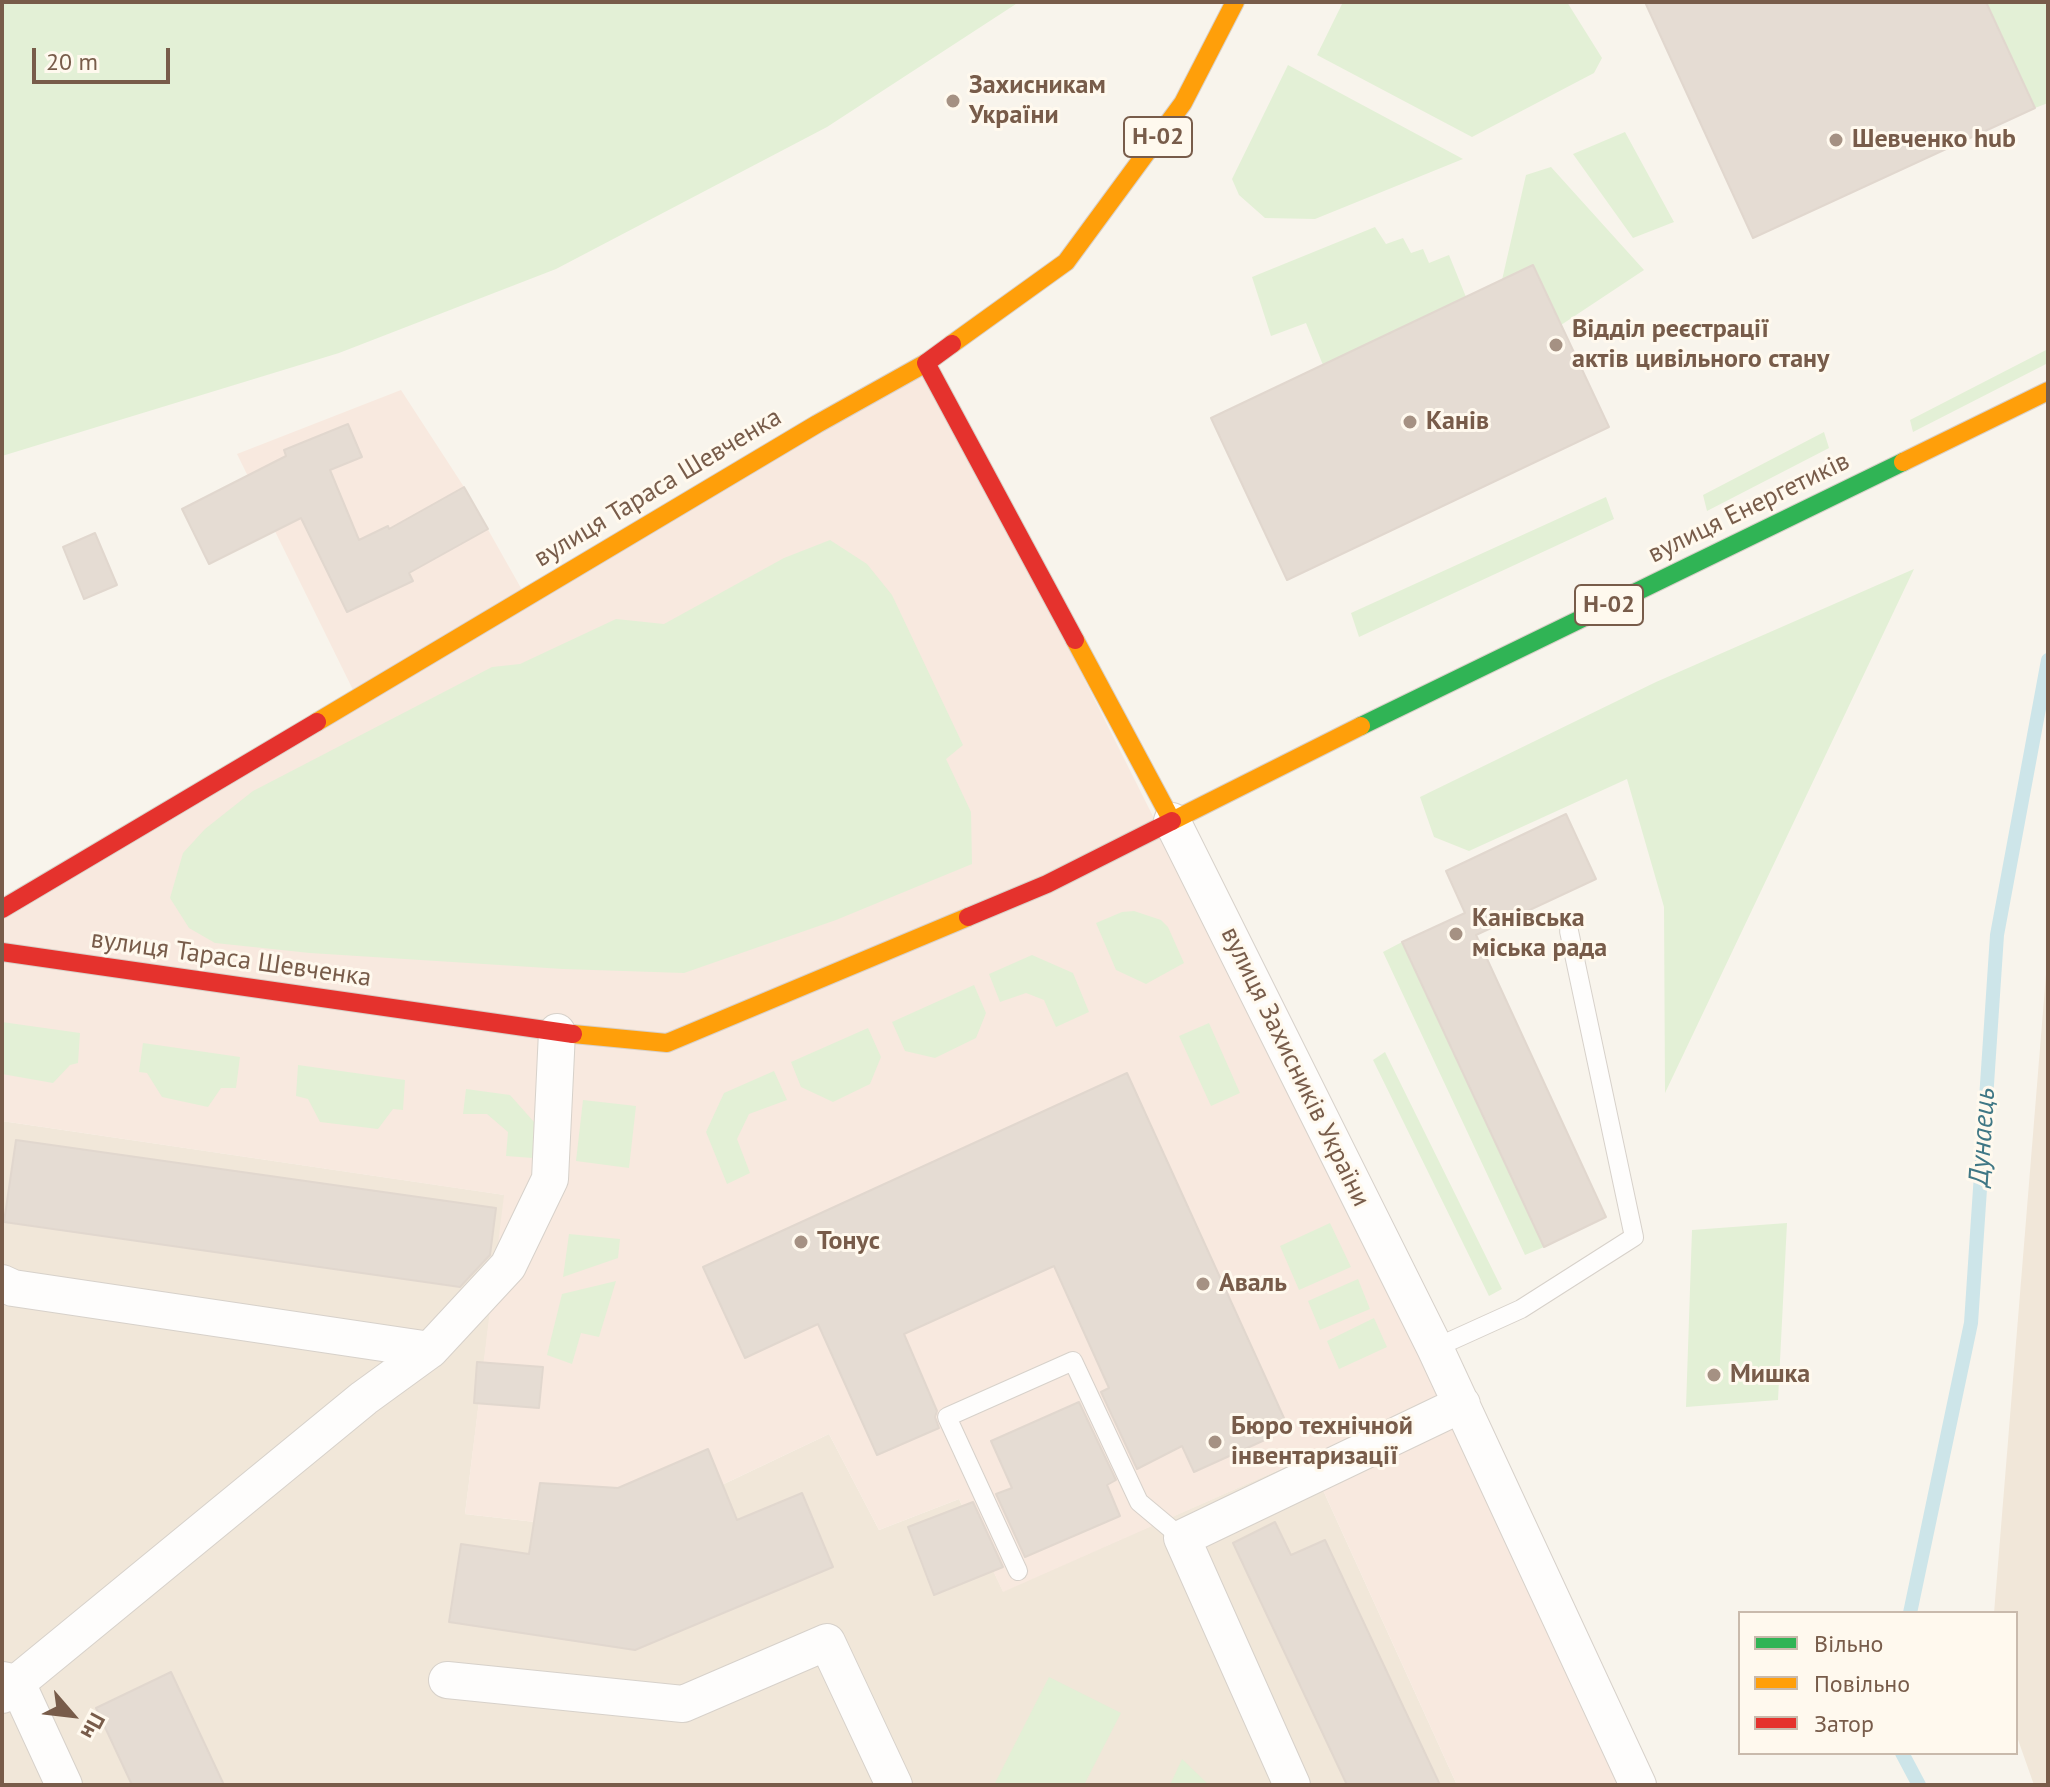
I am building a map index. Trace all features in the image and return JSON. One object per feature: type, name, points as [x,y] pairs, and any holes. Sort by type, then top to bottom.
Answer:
[{"type":"street","name":"вулиця Тараса Шевченка","points":[[2,909],[789,440],[926,363],[1066,262],[1183,103],[1235,2]]},
{"type":"street","name":"вулиця Захисників України","points":[[926,363],[1172,821],[1435,1348],[1638,1785]]},
{"type":"street","name":"вулиця Енергетиків","points":[[1172,821],[1286,762],[2048,391]]},
{"type":"street","name":"вулиця Тараса Шевченка","points":[[2,952],[557,1032],[667,1043],[1047,884],[1172,821]]},
{"type":"street","points":[[64,1785],[7,1686],[364,1398],[430,1350],[508,1266],[550,1179],[557,1032]]},
{"type":"street","points":[[2,1283],[13,1288],[430,1350]]},
{"type":"street","points":[[1292,1785],[1182,1538],[1462,1404]]},
{"type":"street","points":[[447,1680],[683,1704],[827,1642],[894,1785]]},
{"type":"lane","points":[[1435,1348],[1521,1309],[1634,1237],[1569,931]]},
{"type":"lane","points":[[1018,1571],[947,1417],[1073,1361],[1139,1502],[1182,1538]]},
{"type":"shaded area","points":[[926,363],[1638,1785],[1457,1785],[1308,1457],[1003,1592],[959,1499],[879,1530],[829,1434],[623,1532],[465,1514],[504,1195],[2,1121],[2,909],[357,698],[237,454],[401,390],[464,487],[526,597]]},
{"type":"shaded area","points":[[2048,950],[2048,1785],[2034,1785],[2018,1740],[2018,1611],[1994,1611]]},
{"type":"shaded area","points":[[2,1121],[505,1195],[465,1514],[623,1532],[829,1434],[879,1530],[959,1499],[1003,1591],[1308,1457],[1457,1785],[2,1785]]},
{"type":"green space","points":[[2,2],[1019,2],[827,127],[556,269],[339,353],[2,456]]},
{"type":"green space","points":[[1343,2],[1567,2],[1602,58],[1594,73],[1472,137],[1317,55]]},
{"type":"green space","points":[[1986,2],[2048,2],[2048,103],[2035,108]]},
{"type":"green space","points":[[1288,65],[1463,159],[1315,219],[1265,218],[1239,195],[1232,179]]},
{"type":"green space","points":[[1625,132],[1674,222],[1633,238],[1573,154]]},
{"type":"green space","points":[[1551,167],[1644,270],[1561,325],[1533,265],[1502,280],[1526,175]]},
{"type":"green space","points":[[1375,227],[1386,244],[1403,238],[1411,253],[1423,249],[1429,263],[1449,255],[1466,297],[1323,365],[1306,323],[1271,336],[1252,277]]},
{"type":"green space","points":[[2048,349],[2048,363],[1913,432],[1910,420]]},
{"type":"green space","points":[[1824,432],[1829,448],[1707,511],[1703,495]]},
{"type":"green space","points":[[1606,497],[1614,519],[1359,637],[1351,613]]},
{"type":"green space","points":[[830,540],[867,564],[892,595],[963,745],[946,759],[971,812],[972,864],[836,920],[684,973],[563,969],[310,953],[215,943],[189,928],[170,898],[183,853],[205,829],[253,791],[492,667],[520,664],[616,619],[664,624],[784,558]]},
{"type":"green space","points":[[1914,569],[1665,1093],[1664,907],[1627,779],[1469,851],[1434,837],[1420,797],[1656,682]]},
{"type":"green space","points":[[1134,911],[1161,920],[1168,927],[1184,963],[1146,984],[1116,970],[1096,923],[1122,912]]},
{"type":"green space","points":[[1402,942],[1544,1247],[1525,1255],[1383,952]]},
{"type":"green space","points":[[1032,955],[1073,973],[1089,1012],[1056,1027],[1044,1000],[1026,993],[1000,1002],[989,974]]},
{"type":"green space","points":[[974,985],[986,1013],[976,1038],[935,1058],[905,1051],[892,1022]]},
{"type":"green space","points":[[2,1022],[80,1033],[78,1063],[70,1065],[53,1083],[2,1074]]},
{"type":"green space","points":[[1209,1023],[1240,1093],[1211,1106],[1179,1036]]},
{"type":"green space","points":[[868,1028],[881,1057],[870,1084],[833,1102],[801,1087],[791,1062]]},
{"type":"green space","points":[[143,1043],[240,1057],[236,1088],[221,1088],[208,1107],[162,1097],[147,1073],[139,1072]]},
{"type":"green space","points":[[1385,1052],[1502,1289],[1489,1296],[1373,1060]]},
{"type":"green space","points":[[298,1065],[405,1080],[403,1110],[393,1109],[378,1129],[320,1122],[308,1099],[296,1096]]},
{"type":"green space","points":[[774,1071],[787,1100],[749,1114],[737,1139],[750,1173],[727,1184],[706,1132],[724,1093]]},
{"type":"green space","points":[[466,1089],[510,1095],[534,1122],[533,1158],[506,1156],[508,1132],[487,1114],[463,1114]]},
{"type":"green space","points":[[583,1100],[636,1106],[629,1168],[576,1161]]},
{"type":"green space","points":[[1330,1223],[1351,1267],[1299,1290],[1280,1246]]},
{"type":"green space","points":[[1787,1223],[1778,1400],[1686,1407],[1692,1230]]},
{"type":"green space","points":[[569,1234],[620,1239],[618,1258],[563,1277]]},
{"type":"green space","points":[[1358,1279],[1370,1309],[1320,1330],[1308,1301]]},
{"type":"green space","points":[[616,1281],[599,1337],[581,1333],[572,1364],[547,1355],[562,1294]]},
{"type":"green space","points":[[1374,1318],[1387,1347],[1339,1369],[1327,1341]]},
{"type":"green space","points":[[1049,1677],[1121,1713],[1084,1785],[994,1785]]},
{"type":"green space","points":[[1182,1759],[1209,1785],[1170,1785]]},
{"type":"building","name":"Шевченко hub","points":[[1645,2],[1986,2],[2035,108],[1753,238]]},
{"type":"building","name":"Канів","points":[[1533,265],[1609,427],[1287,580],[1211,418]]},
{"type":"building","points":[[348,424],[362,457],[330,470],[359,540],[388,526],[389,529],[464,487],[488,529],[409,573],[413,581],[347,612],[301,518],[209,564],[182,509],[286,456],[284,450]]},
{"type":"building","points":[[95,533],[117,585],[84,599],[63,547]]},
{"type":"building","points":[[1566,814],[1596,879],[1476,935],[1606,1217],[1544,1247],[1402,942],[1465,913],[1446,871]]},
{"type":"building","points":[[1127,1073],[1289,1429],[1194,1472],[1182,1446],[1137,1469],[1101,1392],[1109,1388],[1054,1266],[904,1334],[937,1411],[935,1417],[939,1428],[877,1455],[818,1324],[745,1358],[703,1267]]},
{"type":"building","points":[[16,1140],[496,1208],[490,1255],[460,1287],[4,1222]]},
{"type":"building","points":[[477,1362],[543,1367],[539,1408],[474,1403]]},
{"type":"building","points":[[1079,1402],[1116,1480],[1107,1485],[1120,1516],[1025,1557],[996,1494],[1012,1488],[991,1441]]},
{"type":"building","points":[[708,1449],[737,1520],[802,1493],[833,1567],[635,1650],[449,1622],[461,1544],[529,1554],[540,1483],[618,1488]]},
{"type":"building","points":[[973,1502],[1003,1567],[934,1595],[908,1527]]},
{"type":"building","points":[[1275,1522],[1291,1555],[1325,1540],[1440,1785],[1347,1785],[1233,1543]]},
{"type":"building","points":[[171,1672],[224,1785],[132,1785],[96,1708]]},
{"type":"waterway","name":"Дунаець","points":[[1910,1611],[1971,1323],[1997,935],[2048,660]]},
{"type":"waterway","name":"Дунаець","points":[[1903,1755],[1919,1785]]},
{"type":"traffic: fast","points":[[1361,726],[1903,462]]},
{"type":"traffic: slow","points":[[952,344],[1066,262],[1183,103],[1235,2]]},
{"type":"traffic: slow","points":[[317,722],[817,424],[926,363]]},
{"type":"traffic: slow","points":[[1903,462],[2048,391]]},
{"type":"traffic: slow","points":[[1075,640],[1172,821],[1361,726]]},
{"type":"traffic: slow","points":[[573,1034],[667,1043],[968,917]]},
{"type":"traffic: jam","points":[[952,344],[926,363],[1075,640]]},
{"type":"traffic: jam","points":[[2,909],[317,722]]},
{"type":"traffic: jam","points":[[968,917],[1047,884],[1172,821]]},
{"type":"traffic: jam","points":[[2,952],[573,1034]]},
{"type":"place","name":"Захисникам України","points":[[953,101]]},
{"type":"place","name":"Шевченко hub","points":[[1836,140]]},
{"type":"place","name":"Відділ реєстрації актів цивільного стану","points":[[1556,345]]},
{"type":"place","name":"Канів","points":[[1410,422]]},
{"type":"place","name":"Канівська міська рада","points":[[1456,934]]},
{"type":"place","name":"Тонус","points":[[801,1242]]},
{"type":"place","name":"Аваль","points":[[1203,1284]]},
{"type":"place","name":"Мишка","points":[[1714,1375]]},
{"type":"place","name":"Бюро технічной інвентаризації","points":[[1215,1442]]}]
